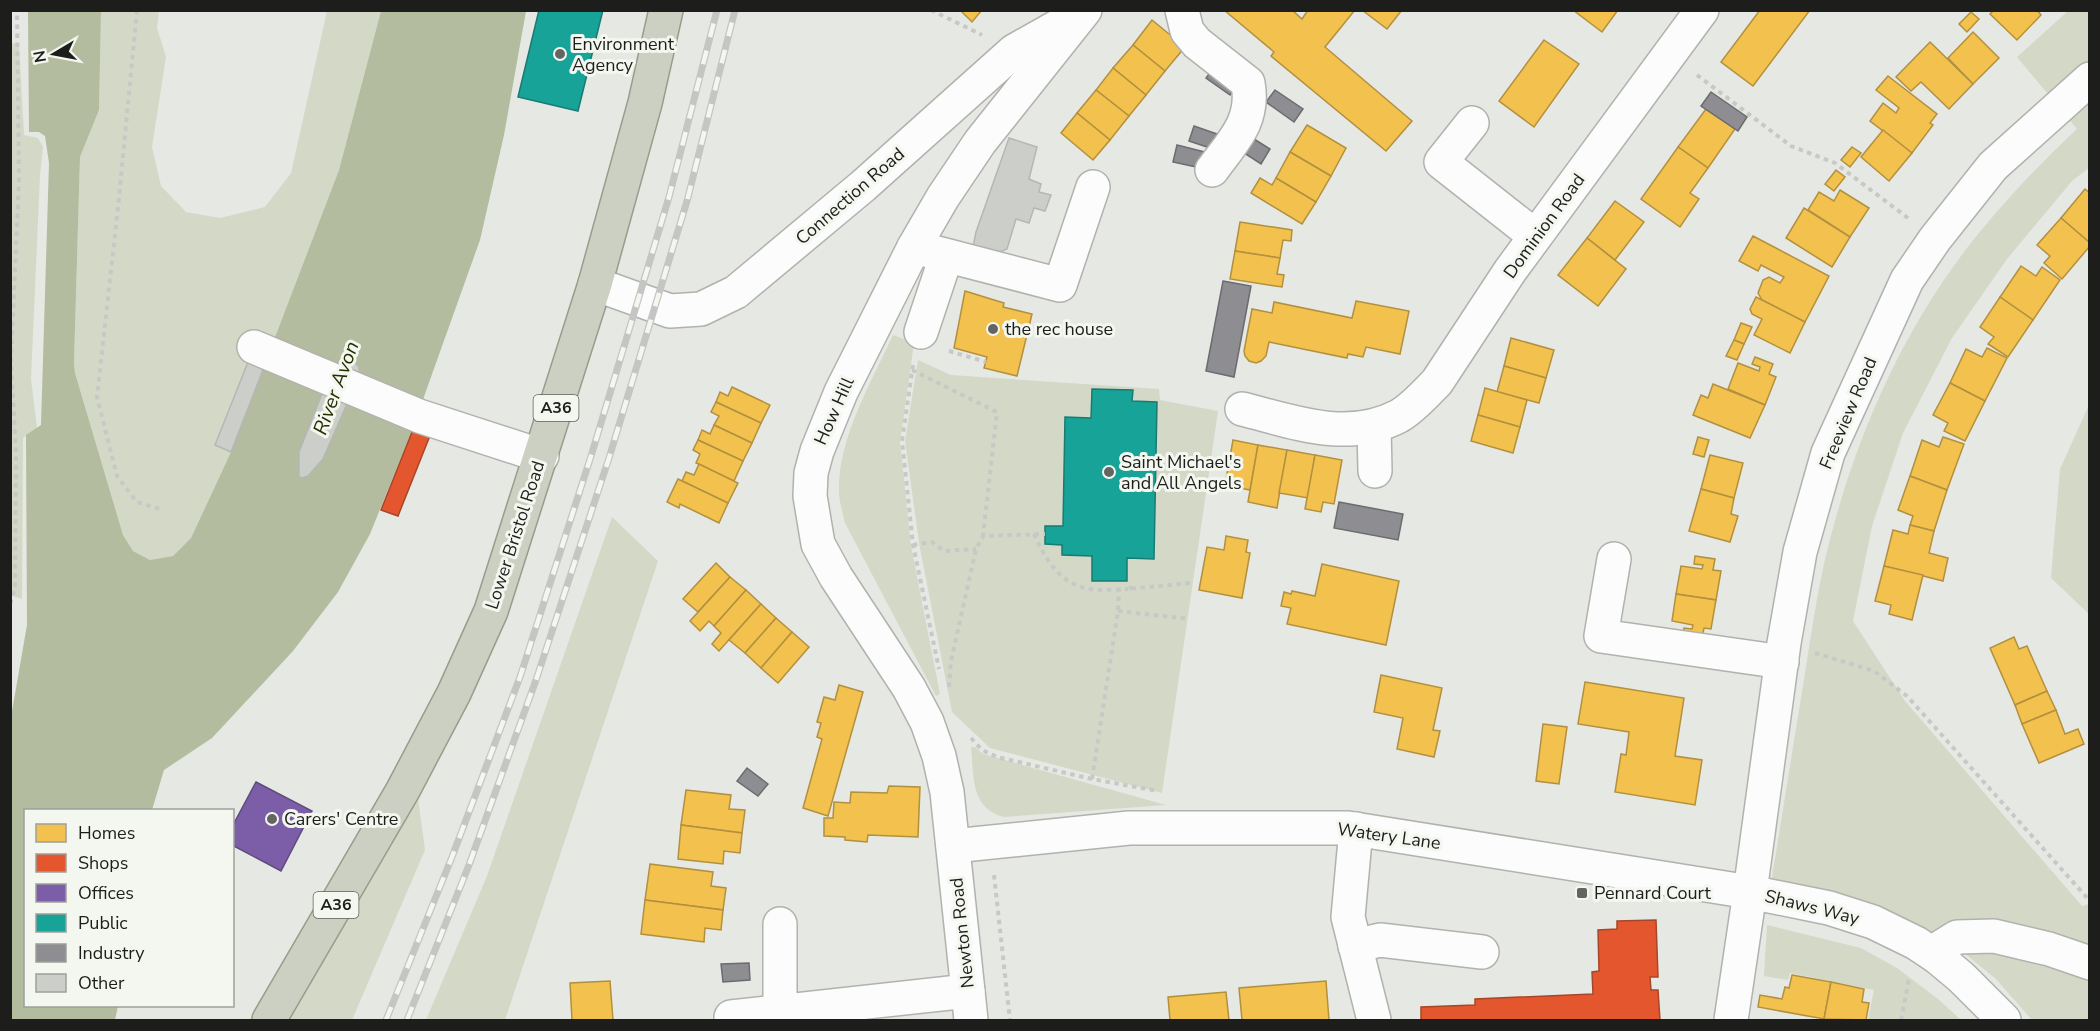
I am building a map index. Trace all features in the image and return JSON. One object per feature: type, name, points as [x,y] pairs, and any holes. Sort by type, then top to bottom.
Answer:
[{"type":"highway","name":"Lower Bristol Road","points":[[269,1020],[403,790],[454,693],[491,611],[595,284],[645,103],[666,10]]},
{"type":"street","points":[[1182,10],[1187,31],[1197,43],[1248,83],[1251,100],[1245,124],[1212,170]]},
{"type":"street","name":"Dominion Road","points":[[1242,409],[1316,427],[1349,431],[1374,426],[1401,415],[1437,381],[1535,236],[1702,10]]},
{"type":"street","name":"Connection Road","points":[[595,284],[670,311],[701,309],[736,292],[863,186],[1014,51],[1084,11]]},
{"type":"street","name":"How Hill","points":[[953,846],[947,792],[939,756],[927,722],[909,688],[836,577],[818,544],[810,496],[811,473],[817,451],[833,412],[914,247],[943,197],[980,142],[1084,11]]},
{"type":"street","name":"Freeview Road","points":[[1731,1020],[1783,653],[1800,552],[1828,453],[1907,280],[1935,239],[1993,166],[2090,79]]},
{"type":"street","points":[[1472,123],[1441,162],[1535,236]]},
{"type":"street","points":[[914,247],[1060,285],[1094,188]]},
{"type":"street","points":[[921,332],[946,257]]},
{"type":"street","points":[[254,347],[435,421],[542,456]]},
{"type":"street","points":[[1374,426],[1375,471]]},
{"type":"street","points":[[1614,559],[1601,636],[1783,653]]},
{"type":"street","name":"Watery Lane","points":[[953,846],[1129,828],[1356,829],[1750,892]]},
{"type":"street","points":[[1356,829],[1348,917],[1374,1020]]},
{"type":"street","name":"Newton Road","points":[[953,846],[970,1006]]},
{"type":"street","name":"Shaws Way","points":[[1750,892],[1829,908],[1872,922],[1916,943],[1962,977],[2004,1020]]},
{"type":"street","points":[[780,924],[780,1012]]},
{"type":"street","points":[[1937,957],[1941,947],[1957,937],[1994,936],[2049,949],[2090,963]]},
{"type":"street","points":[[1355,946],[1380,940],[1482,952]]},
{"type":"street","points":[[730,1017],[780,1012],[970,1006]]},
{"type":"path","points":[[10,604],[15,588],[16,465],[11,361],[19,180],[17,10]]},
{"type":"path","points":[[137,10],[120,198],[97,397],[117,476],[137,502],[163,510]]},
{"type":"path","points":[[931,10],[1014,51]]},
{"type":"path","points":[[1669,53],[1791,146],[1835,163],[1898,210]]},
{"type":"path","points":[[921,332],[912,370],[902,441],[913,545],[940,671]]},
{"type":"path","points":[[954,352],[986,362]]},
{"type":"path","points":[[912,370],[997,412],[983,536],[976,549],[946,694],[942,683]]},
{"type":"path","points":[[1034,534],[1045,556],[1066,581],[1088,589],[1119,589],[1190,583]]},
{"type":"path","points":[[983,536],[1045,534]]},
{"type":"path","points":[[913,545],[932,542],[944,551],[976,549]]},
{"type":"path","points":[[1092,779],[1118,611],[1119,589]]},
{"type":"path","points":[[1118,611],[1189,619]]},
{"type":"path","points":[[1783,653],[1874,671],[1907,696],[2090,901]]},
{"type":"path","points":[[967,735],[982,750],[997,756],[1092,779],[1162,792]]},
{"type":"path","points":[[990,843],[1010,1020]]},
{"type":"shaded area","points":[[101,11],[159,11],[157,28],[166,57],[152,147],[161,186],[186,212],[220,218],[265,207],[291,173],[327,11],[381,11],[339,170],[231,452],[191,538],[173,556],[150,560],[133,551],[123,535],[74,363],[80,157],[99,110]]},
{"type":"shaded area","points":[[2068,11],[2089,11],[2089,168],[2072,181],[2007,259],[1952,338],[1903,433],[1872,526],[1853,621],[1905,701],[2082,906],[2089,904],[2089,1020],[2032,1020],[1996,979],[1953,944],[1771,883],[1820,582],[1829,541],[1847,482],[1876,404],[1934,294],[1994,215],[2028,177],[2077,129],[2017,57]]},
{"type":"shaded area","points":[[10,43],[19,44],[24,135],[38,138],[43,147],[31,379],[37,428],[23,438],[22,599],[10,595]]},
{"type":"shaded area","points":[[893,335],[914,343],[900,442],[911,546],[940,694],[936,696],[845,523],[839,491],[840,471],[850,431]]},
{"type":"shaded area","name":"Saint Michael's and All Angels","points":[[918,360],[951,375],[1159,389],[1160,400],[1218,411],[1162,793],[990,748],[952,712],[919,543],[905,441]]},
{"type":"shaded area","points":[[2089,405],[2090,614],[2051,578],[2060,469]]},
{"type":"shaded area","points":[[612,517],[658,561],[505,1020],[426,1020],[487,876]]},
{"type":"shaded area","points":[[971,747],[975,747],[983,754],[1166,805],[1004,817],[993,813],[979,799],[974,780]]},
{"type":"shaded area","points":[[418,798],[425,850],[352,1020],[289,1020]]},
{"type":"shaded area","points":[[1767,925],[1861,948],[1897,968],[1961,1020],[1868,1020],[1874,990],[1790,973],[1788,980],[1764,976]]},
{"type":"water","name":"River Avon","points":[[28,11],[101,11],[99,110],[80,157],[75,373],[123,535],[133,551],[150,560],[173,556],[191,538],[231,452],[339,170],[381,11],[526,11],[504,135],[480,240],[411,433],[370,534],[338,592],[293,651],[212,738],[164,770],[152,809],[24,809],[24,1007],[118,1007],[115,1020],[11,1020],[11,717],[27,625],[26,435],[41,425],[49,163],[45,136],[39,132],[29,132]]},
{"type":"building: Homes","points":[[960,10],[982,10],[972,22]]},
{"type":"building: Homes","points":[[1224,10],[1292,10],[1302,19],[1308,10],[1355,10],[1325,47],[1412,121],[1386,151],[1271,56],[1274,52]]},
{"type":"building: Homes","points":[[1362,10],[1402,10],[1387,29]]},
{"type":"building: Homes","points":[[1573,10],[1618,10],[1602,32]]},
{"type":"building: Homes","points":[[1760,10],[1810,10],[1753,86],[1721,62]]},
{"type":"building: Homes","points":[[1994,10],[2037,10],[2041,15],[2017,40],[1990,14]]},
{"type":"building: Homes","points":[[1971,12],[1979,19],[1967,32],[1959,24]]},
{"type":"building: Homes","points":[[1152,20],[1185,47],[1165,71],[1133,45]]},
{"type":"building: Homes","points":[[1973,32],[1999,58],[1973,84],[1948,58]]},
{"type":"building: Homes","points":[[1544,40],[1579,64],[1534,127],[1499,101]]},
{"type":"building: Homes","points":[[1930,42],[1973,84],[1949,109],[1921,82],[1911,91],[1896,77]]},
{"type":"building: Homes","points":[[1133,45],[1165,71],[1146,95],[1113,68]]},
{"type":"building: Homes","points":[[1113,68],[1146,95],[1129,116],[1096,90]]},
{"type":"building: Homes","points":[[1888,76],[1937,114],[1930,123],[1933,125],[1912,153],[1870,121],[1883,103],[1896,113],[1899,108],[1876,90]]},
{"type":"building: Homes","points":[[1096,90],[1129,116],[1110,140],[1077,113]]},
{"type":"building: Homes","points":[[1706,109],[1735,129],[1708,168],[1678,147]]},
{"type":"building: Homes","points":[[1077,113],[1110,140],[1093,160],[1061,133]]},
{"type":"building: Homes","points":[[1307,125],[1346,148],[1331,176],[1290,152]]},
{"type":"building: Homes","points":[[1883,130],[1912,153],[1889,181],[1861,157]]},
{"type":"building: Homes","points":[[1678,147],[1708,168],[1690,193],[1699,199],[1680,227],[1641,199]]},
{"type":"building: Homes","points":[[1852,147],[1861,153],[1850,167],[1841,160]]},
{"type":"building: Homes","points":[[1290,152],[1331,176],[1316,202],[1276,178]]},
{"type":"building: Homes","points":[[1836,170],[1845,177],[1834,191],[1825,184]]},
{"type":"building: Homes","points":[[1260,178],[1272,185],[1276,178],[1316,202],[1302,224],[1251,193]]},
{"type":"building: Homes","points":[[2085,189],[2090,193],[2090,243],[2061,218]]},
{"type":"building: Homes","points":[[1840,190],[1869,208],[1850,237],[1808,210],[1819,192],[1834,201]]},
{"type":"building: Homes","points":[[1615,201],[1644,222],[1615,260],[1587,238]]},
{"type":"building: Homes","points":[[1804,208],[1850,237],[1832,267],[1786,238]]},
{"type":"building: Homes","points":[[2061,218],[2090,243],[2090,246],[2062,279],[2044,263],[2050,256],[2037,245]]},
{"type":"building: Homes","points":[[1240,222],[1292,230],[1291,241],[1283,240],[1280,258],[1235,251]]},
{"type":"building: Homes","points":[[1753,236],[1829,276],[1805,322],[1762,300],[1758,293],[1763,280],[1769,277],[1780,283],[1784,277],[1761,265],[1758,271],[1739,261]]},
{"type":"building: Homes","points":[[1587,238],[1626,269],[1598,306],[1558,275]]},
{"type":"building: Homes","points":[[1235,251],[1280,258],[1277,274],[1284,275],[1282,287],[1230,279]]},
{"type":"building: Homes","points":[[2021,266],[2036,276],[2042,267],[2060,280],[2033,320],[2000,297]]},
{"type":"building: Homes","name":"the rec house","points":[[965,291],[1004,303],[1003,307],[1032,314],[1017,376],[984,368],[987,357],[954,348]]},
{"type":"building: Homes","points":[[1756,297],[1805,322],[1790,353],[1754,335],[1762,319],[1752,314],[1750,309]]},
{"type":"building: Homes","points":[[2000,297],[2033,320],[2008,357],[1988,344],[1994,337],[1980,327]]},
{"type":"building: Homes","points":[[1356,301],[1409,311],[1400,354],[1366,347],[1363,357],[1348,354],[1347,358],[1269,342],[1266,356],[1261,361],[1256,363],[1249,361],[1245,356],[1252,309],[1272,313],[1274,302],[1352,318]]},
{"type":"building: Homes","points":[[1741,323],[1752,327],[1744,344],[1734,340]]},
{"type":"building: Homes","points":[[1511,338],[1554,350],[1546,378],[1504,366]]},
{"type":"building: Homes","points":[[1734,340],[1744,344],[1737,360],[1726,356]]},
{"type":"building: Homes","points":[[1987,348],[2007,358],[1985,401],[1950,383],[1966,349],[1982,357]]},
{"type":"building: Homes","points":[[1755,357],[1773,364],[1769,374],[1776,377],[1765,405],[1728,389],[1738,363],[1759,371],[1760,367],[1752,364]]},
{"type":"building: Homes","points":[[1504,366],[1546,378],[1539,403],[1497,392]]},
{"type":"building: Homes","points":[[1950,383],[1985,401],[1965,441],[1944,431],[1948,423],[1933,415]]},
{"type":"building: Homes","points":[[1713,384],[1765,405],[1750,438],[1693,415],[1701,395],[1708,398]]},
{"type":"building: Homes","points":[[732,387],[770,405],[761,423],[716,402],[720,392],[728,396]]},
{"type":"building: Homes","points":[[1485,388],[1527,400],[1520,427],[1478,415]]},
{"type":"building: Homes","points":[[716,402],[761,423],[752,443],[714,425],[719,416],[711,412]]},
{"type":"building: Homes","points":[[1478,415],[1520,427],[1513,453],[1471,441]]},
{"type":"building: Homes","points":[[714,425],[752,443],[743,461],[698,440],[702,430],[710,434]]},
{"type":"building: Homes","points":[[1698,437],[1709,440],[1704,457],[1693,454]]},
{"type":"building: Homes","points":[[1943,437],[1964,444],[1947,490],[1910,476],[1922,440],[1939,447]]},
{"type":"building: Homes","points":[[698,440],[743,461],[734,481],[696,463],[700,454],[693,450]]},
{"type":"building: Homes","points":[[1233,440],[1258,445],[1250,490],[1225,485]]},
{"type":"building: Homes","points":[[1258,445],[1287,450],[1277,508],[1248,502]]},
{"type":"building: Homes","points":[[1287,450],[1315,455],[1308,498],[1279,493]]},
{"type":"building: Homes","points":[[1315,455],[1342,460],[1334,504],[1323,502],[1321,512],[1305,509]]},
{"type":"building: Homes","points":[[1710,455],[1743,463],[1734,498],[1701,489]]},
{"type":"building: Homes","points":[[699,464],[738,483],[728,503],[682,481],[686,472],[694,475]]},
{"type":"building: Homes","points":[[1910,476],[1947,490],[1934,531],[1910,525],[1913,516],[1898,510]]},
{"type":"building: Homes","points":[[678,479],[728,503],[719,523],[680,504],[679,508],[667,502]]},
{"type":"building: Homes","points":[[1701,489],[1734,498],[1731,514],[1738,516],[1730,542],[1689,531]]},
{"type":"building: Homes","points":[[1910,525],[1934,531],[1929,553],[1948,558],[1943,581],[1884,566],[1893,530],[1908,534]]},
{"type":"building: Homes","points":[[1226,536],[1248,540],[1246,552],[1250,553],[1242,598],[1199,590],[1207,547],[1224,550]]},
{"type":"building: Homes","points":[[1695,556],[1715,559],[1713,570],[1721,571],[1716,600],[1676,594],[1681,566],[1702,569],[1703,565],[1694,564]]},
{"type":"building: Homes","points":[[716,563],[730,577],[698,612],[683,599]]},
{"type":"building: Homes","points":[[1322,564],[1399,581],[1386,645],[1287,624],[1291,608],[1281,606],[1284,592],[1291,594],[1292,591],[1315,596]]},
{"type":"building: Homes","points":[[1884,566],[1923,575],[1912,620],[1889,614],[1891,605],[1875,601]]},
{"type":"building: Homes","points":[[730,577],[746,590],[714,626],[709,621],[700,631],[690,621]]},
{"type":"building: Homes","points":[[746,590],[761,604],[719,651],[712,644],[721,633],[714,626]]},
{"type":"building: Homes","points":[[1676,594],[1716,600],[1711,629],[1704,628],[1702,638],[1683,635],[1684,628],[1692,629],[1693,625],[1672,621]]},
{"type":"building: Homes","points":[[761,604],[776,618],[745,653],[729,640]]},
{"type":"building: Homes","points":[[776,618],[792,632],[761,668],[745,653]]},
{"type":"building: Homes","points":[[792,632],[809,647],[778,683],[761,668]]},
{"type":"building: Homes","points":[[2014,637],[2019,649],[2027,646],[2047,691],[2015,705],[1990,648]]},
{"type":"building: Homes","points":[[1381,675],[1442,688],[1433,730],[1440,731],[1434,757],[1397,749],[1403,718],[1374,712]]},
{"type":"building: Homes","points":[[1585,682],[1684,698],[1675,756],[1702,760],[1695,805],[1615,792],[1621,754],[1626,755],[1629,732],[1578,724]]},
{"type":"building: Homes","points":[[839,685],[863,692],[828,816],[803,808],[822,739],[817,737],[821,723],[817,722],[824,697],[835,700]]},
{"type":"building: Homes","points":[[2047,691],[2056,710],[2022,724],[2015,705]]},
{"type":"building: Homes","points":[[2056,710],[2065,734],[2078,729],[2084,744],[2039,763],[2022,724]]},
{"type":"building: Homes","points":[[1543,724],[1567,727],[1559,784],[1536,781]]},
{"type":"building: Homes","points":[[889,786],[920,787],[918,837],[868,835],[867,842],[845,840],[845,837],[824,836],[824,818],[833,818],[834,802],[850,803],[851,792],[887,793]]},
{"type":"building: Homes","points":[[686,790],[731,795],[729,809],[745,810],[742,833],[681,825]]},
{"type":"building: Homes","points":[[681,825],[742,833],[740,853],[724,851],[723,864],[678,859]]},
{"type":"building: Homes","points":[[650,864],[713,872],[711,886],[726,888],[723,910],[645,900]]},
{"type":"building: Homes","points":[[645,900],[723,910],[721,930],[705,928],[704,942],[641,934]]},
{"type":"building: Homes","points":[[1792,975],[1831,982],[1824,1019],[1758,1007],[1760,995],[1782,999],[1785,987],[1789,988]]},
{"type":"building: Homes","points":[[610,981],[613,1020],[572,1020],[570,983]]},
{"type":"building: Homes","points":[[1326,981],[1329,1020],[1242,1020],[1239,988]]},
{"type":"building: Homes","points":[[1831,982],[1864,989],[1862,1002],[1869,1003],[1866,1020],[1824,1019]]},
{"type":"building: Homes","points":[[1226,992],[1229,1020],[1170,1020],[1168,997]]},
{"type":"building: Shops","points":[[424,402],[441,408],[398,516],[381,510]]},
{"type":"building: Shops","points":[[1656,920],[1658,977],[1650,977],[1651,990],[1658,990],[1660,1020],[1421,1020],[1421,1007],[1475,1005],[1475,999],[1593,994],[1592,972],[1599,971],[1598,930],[1617,929],[1617,921]]},
{"type":"building: Offices","name":"Carers' Centre","points":[[256,782],[312,811],[281,871],[234,846],[234,823]]},
{"type":"building: Public","name":"Environment Agency","points":[[539,10],[603,10],[578,111],[518,97]]},
{"type":"building: Public","name":"Saint Michael's and All Angels","points":[[1092,389],[1133,390],[1132,401],[1157,402],[1154,559],[1127,558],[1127,581],[1092,581],[1092,556],[1062,555],[1062,545],[1045,544],[1045,526],[1063,526],[1065,417],[1091,418]]},
{"type":"building: Industry","points":[[1215,66],[1238,83],[1230,95],[1206,78]]},
{"type":"building: Industry","points":[[1275,90],[1303,109],[1294,122],[1266,102]]},
{"type":"building: Industry","points":[[1711,92],[1747,117],[1738,131],[1701,106]]},
{"type":"building: Industry","points":[[1194,126],[1217,134],[1213,149],[1189,141]]},
{"type":"building: Industry","points":[[1246,134],[1270,149],[1261,164],[1238,149]]},
{"type":"building: Industry","points":[[1177,145],[1205,152],[1201,168],[1173,162]]},
{"type":"building: Industry","points":[[1223,281],[1251,286],[1234,377],[1206,371]]},
{"type":"building: Industry","points":[[1339,502],[1403,514],[1398,540],[1334,528]]},
{"type":"building: Industry","points":[[747,768],[768,784],[758,796],[737,781]]},
{"type":"building: Industry","points":[[749,963],[750,980],[723,982],[721,964]]},
{"type":"building: Other","points":[[1009,138],[1037,147],[1029,179],[1041,184],[1039,192],[1051,195],[1045,211],[1034,208],[1029,223],[1016,219],[1007,249],[993,255],[973,247],[976,232]]},
{"type":"building: Other","points":[[273,344],[231,452],[215,445],[254,347]]},
{"type":"building: Other","points":[[341,360],[352,360],[359,367],[359,376],[323,459],[308,476],[301,478],[299,476],[299,452],[333,366]]},
{"type":"railway","points":[[386,1020],[452,857],[520,677],[592,453],[669,197],[717,10]]},
{"type":"railway","points":[[407,1020],[469,865],[536,680],[609,458],[687,201],[735,10]]},
{"type":"place","name":"Environment Agency","points":[[560,54]]},
{"type":"place","name":"the rec house","points":[[993,329]]},
{"type":"place","name":"Saint Michael's and All Angels","points":[[1109,472]]},
{"type":"place","name":"Carers' Centre","points":[[272,819]]},
{"type":"place","name":"Pennard Court","points":[[1582,893]]}]
